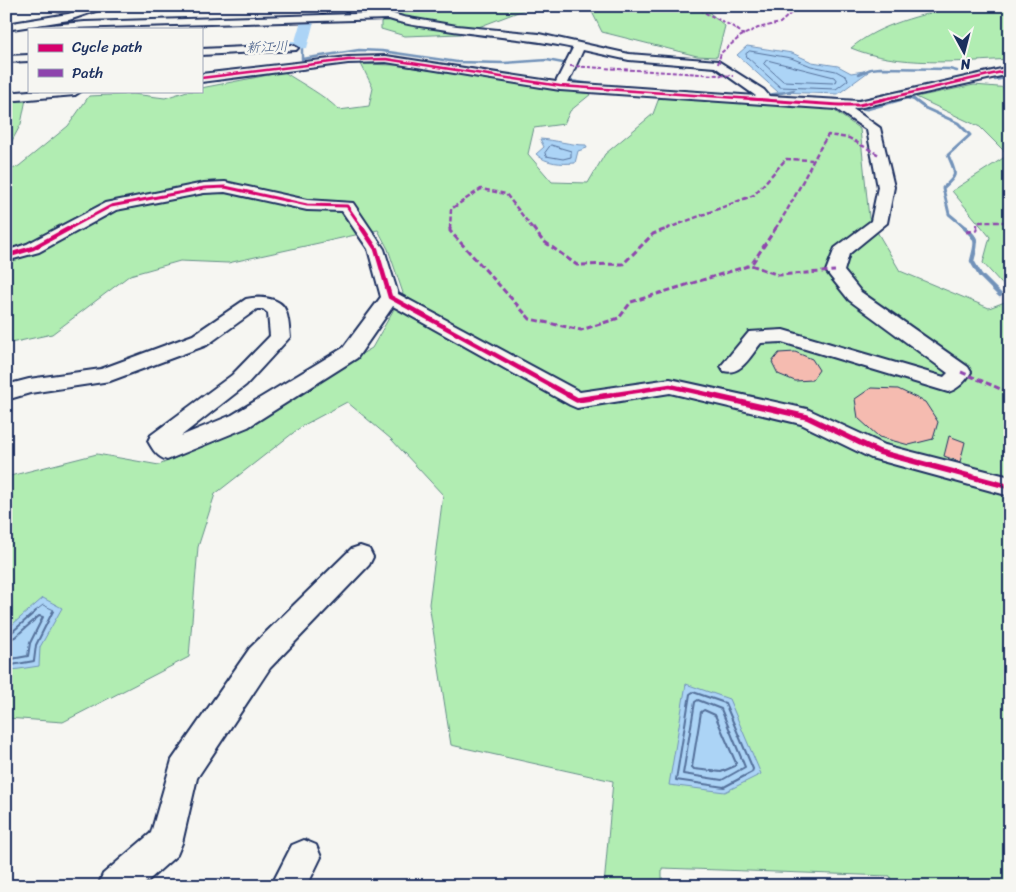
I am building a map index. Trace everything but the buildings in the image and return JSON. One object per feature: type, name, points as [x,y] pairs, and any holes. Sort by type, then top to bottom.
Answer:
[{"type":"street","points":[[16,31],[106,6]]},
{"type":"street","points":[[294,66],[290,62],[304,6]]},
{"type":"street","points":[[390,16],[401,6]]},
{"type":"street","points":[[202,52],[390,16],[401,20],[457,29],[539,37],[629,57],[718,64],[760,93],[765,100]]},
{"type":"street","points":[[49,28],[85,24],[192,28]]},
{"type":"street","points":[[202,28],[298,32]]},
{"type":"street","points":[[560,86],[580,46]]},
{"type":"street","points":[[6,59],[28,58]]},
{"type":"street","points":[[202,78],[360,59],[386,59],[560,86],[859,105],[1010,70]]},
{"type":"street","points":[[6,97],[64,92]]},
{"type":"street","points":[[731,366],[756,337],[782,336],[948,385],[961,372],[855,296],[835,271],[841,252],[879,223],[886,186],[873,128],[839,105]]},
{"type":"street","points":[[6,256],[33,248],[111,206],[204,188],[225,188],[307,204],[348,206],[376,249],[390,297],[577,400],[670,386],[807,417],[879,452],[1010,487]]},
{"type":"street","points":[[6,393],[28,386],[103,376],[200,340],[253,303],[268,304],[277,310],[280,337],[239,380],[159,441],[167,451],[240,421],[350,353],[390,297]]},
{"type":"street","points":[[114,886],[165,843],[183,770],[260,658],[360,557]]},
{"type":"green space","points":[[433,6],[534,6],[460,34],[405,36],[381,29],[381,22],[386,15]]},
{"type":"green space","points":[[589,6],[702,6],[725,26],[717,57],[697,56],[602,32]]},
{"type":"green space","points":[[957,6],[1010,6],[1010,59],[950,62],[908,61],[869,54],[851,48],[863,39],[888,26]]},
{"type":"green space","points":[[361,64],[395,65],[591,94],[570,111],[564,124],[534,128],[528,154],[552,182],[588,183],[605,154],[653,114],[659,98],[829,107],[860,129],[869,218],[900,271],[989,308],[1010,300],[1010,886],[893,886],[890,876],[662,868],[662,886],[604,886],[613,781],[451,745],[429,604],[443,495],[391,439],[347,402],[302,426],[215,494],[198,547],[189,657],[63,722],[6,718],[6,477],[97,454],[159,465],[253,424],[321,377],[372,348],[403,293],[388,249],[378,230],[228,263],[180,261],[130,275],[52,334],[6,344],[6,172],[19,166],[68,126],[89,96],[133,94],[165,98],[184,92],[202,92],[202,88],[284,72],[320,95],[339,110],[369,106],[373,88]]},
{"type":"green space","points":[[974,85],[1010,88],[1010,293],[983,263],[990,237],[952,191],[1008,155],[980,127],[916,97]]},
{"type":"green space","points":[[26,99],[21,124],[6,152],[6,101]]},
{"type":"water","points":[[747,46],[792,53],[812,62],[838,66],[851,73],[868,72],[838,94],[778,92],[737,55]]},
{"type":"water","points":[[540,139],[586,145],[587,148],[578,151],[575,163],[554,163],[544,160],[536,154],[544,147]]},
{"type":"water","points":[[43,598],[62,608],[40,647],[39,666],[6,671],[6,630]]},
{"type":"water","points":[[686,684],[729,699],[761,774],[725,792],[669,785]]},
{"type":"waterway","name":"新江川","points":[[252,47],[302,45],[308,17],[385,14],[397,6]]},
{"type":"waterway","points":[[302,45],[302,59],[359,50],[382,51],[457,62],[504,63],[547,60],[563,63],[570,68]]},
{"type":"waterway","points":[[859,74],[871,69],[880,68],[949,69],[957,71]]},
{"type":"waterway","points":[[571,75],[569,80],[571,81],[605,86]]},
{"type":"waterway","points":[[995,80],[1010,77]]},
{"type":"waterway","points":[[654,89],[743,96],[778,94],[794,90]]},
{"type":"waterway","points":[[898,100],[906,98],[914,100]]},
{"type":"waterway","points":[[850,107],[867,109],[903,99]]},
{"type":"waterway","points":[[914,100],[925,108],[958,123],[970,135],[948,155],[953,166],[954,176],[943,188],[949,214],[967,229]]},
{"type":"waterway","points":[[965,228],[973,236],[976,243],[972,261],[980,275],[1000,295]]},
{"type":"marked path","points":[[695,6],[733,26],[744,35]]},
{"type":"marked path","points":[[718,64],[721,53],[741,36],[758,28],[780,23],[791,13],[788,9],[774,9],[766,6]]},
{"type":"marked path","points":[[570,66],[733,76]]},
{"type":"marked path","points":[[835,271],[778,275],[751,265],[785,215],[812,160],[828,135],[849,138],[879,155]]},
{"type":"marked path","points":[[751,265],[631,302],[619,318],[581,330],[530,319],[450,231],[451,209],[481,189],[506,194],[542,240],[577,265],[623,264],[653,234],[754,195],[786,159],[812,160]]},
{"type":"marked path","points":[[966,232],[977,230],[977,224],[980,222],[1010,222]]},
{"type":"marked path","points":[[961,372],[1010,393]]},
{"type":"cycle path","points":[[202,78],[348,60],[386,59],[560,86],[859,105],[1010,70]]},
{"type":"cycle path","points":[[6,256],[33,248],[111,206],[204,188],[225,187],[307,205],[347,206],[376,249],[390,297],[577,400],[670,386],[807,417],[879,452],[1010,487]]}]
